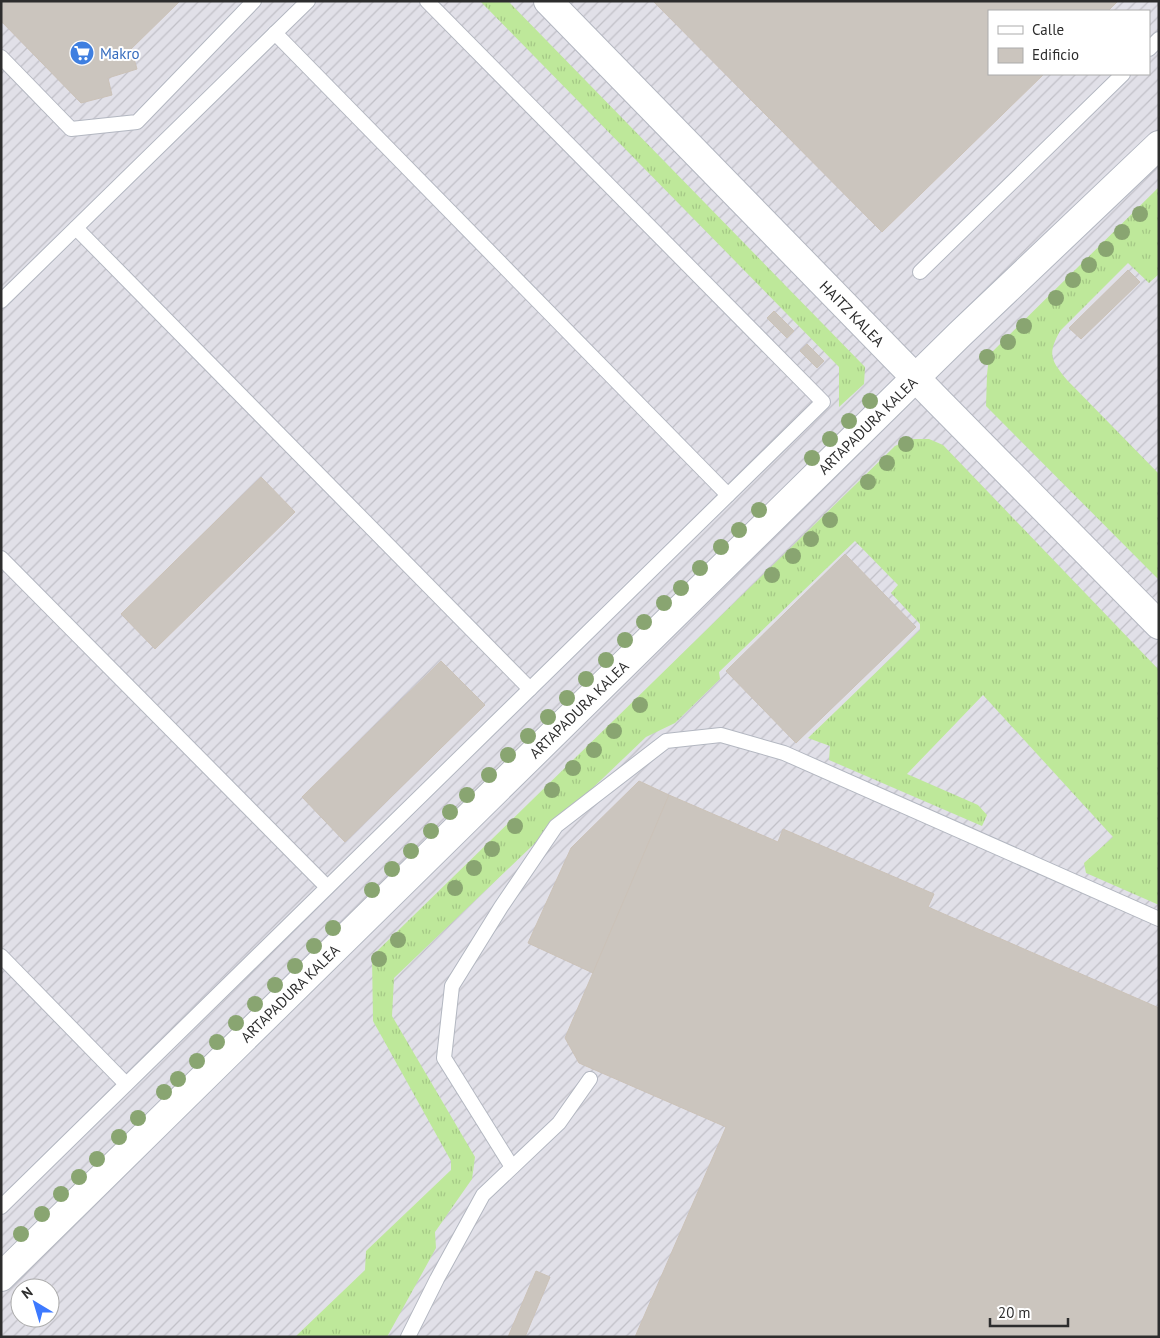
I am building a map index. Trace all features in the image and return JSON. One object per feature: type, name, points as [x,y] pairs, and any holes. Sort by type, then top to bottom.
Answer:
[{"type":"street","name":"HAITZ KALEA","points":[[548,1],[916,379],[1159,624]]},
{"type":"street","name":"ARTAPADURA KALEA","points":[[1,1277],[840,452],[1159,145]]},
{"type":"lane","points":[[1,57],[72,129],[137,122],[254,1]]},
{"type":"lane","points":[[1,301],[308,1]]},
{"type":"lane","points":[[1,1207],[823,402],[427,1]]},
{"type":"lane","points":[[275,33],[728,495]]},
{"type":"lane","points":[[1150,48],[1159,39]]},
{"type":"lane","points":[[920,272],[1122,75]]},
{"type":"lane","points":[[76,228],[530,688]]},
{"type":"lane","points":[[1,558],[327,887]]},
{"type":"lane","points":[[512,1168],[444,1058],[452,986],[501,907],[556,826],[666,741],[721,734],[784,753],[1159,919]]},
{"type":"lane","points":[[1,956],[126,1084]]},
{"type":"lane","points":[[408,1337],[483,1195],[559,1122],[590,1079]]},
{"type":"shaded area","points":[[1,1],[1159,1],[1159,1337],[1,1337]]},
{"type":"green space","points":[[480,1],[508,1],[865,367],[864,384],[839,407],[839,367]]},
{"type":"green space","points":[[1159,187],[1159,274],[1149,283],[1128,263],[1060,331],[1052,352],[1054,362],[1067,380],[1159,474],[1159,580],[986,406],[989,355]]},
{"type":"green space","points":[[909,439],[929,439],[943,445],[1159,670],[1159,905],[1086,873],[1084,863],[1113,837],[983,695],[907,774],[978,805],[987,815],[982,826],[829,760],[830,746],[808,738],[920,630],[920,624],[891,593],[898,585],[855,541],[719,672],[720,679],[675,723],[646,737],[394,978],[392,1016],[475,1157],[472,1179],[435,1232],[436,1248],[387,1337],[295,1337],[365,1270],[366,1251],[451,1170],[451,1161],[373,1021],[372,956],[895,446]]},
{"type":"building","name":"Makro","points":[[1,1],[180,1],[129,51],[133,55],[137,69],[108,78],[112,95],[81,103],[1,21]]},
{"type":"building","points":[[653,1],[1118,1],[1109,10],[988,10],[988,75],[1043,75],[882,232]]},
{"type":"building","points":[[1128,270],[1140,282],[1081,339],[1069,328]]},
{"type":"building","points":[[774,311],[794,331],[787,338],[767,318]]},
{"type":"building","points":[[807,344],[824,361],[817,368],[800,351]]},
{"type":"building","points":[[261,477],[295,512],[155,649],[121,614]]},
{"type":"building","points":[[845,554],[916,627],[796,743],[726,671]]},
{"type":"building","points":[[441,661],[485,705],[345,842],[302,797]]},
{"type":"building","points":[[639,781],[669,795],[593,973],[528,943],[571,848]]},
{"type":"building","points":[[669,795],[778,842],[783,829],[934,894],[928,907],[1159,1008],[1159,1337],[635,1337],[726,1127],[579,1063],[565,1038]]},
{"type":"building","points":[[536,1271],[550,1277],[525,1337],[508,1337]]},
{"type":"place","name":"Makro","points":[[82,53]]}]
